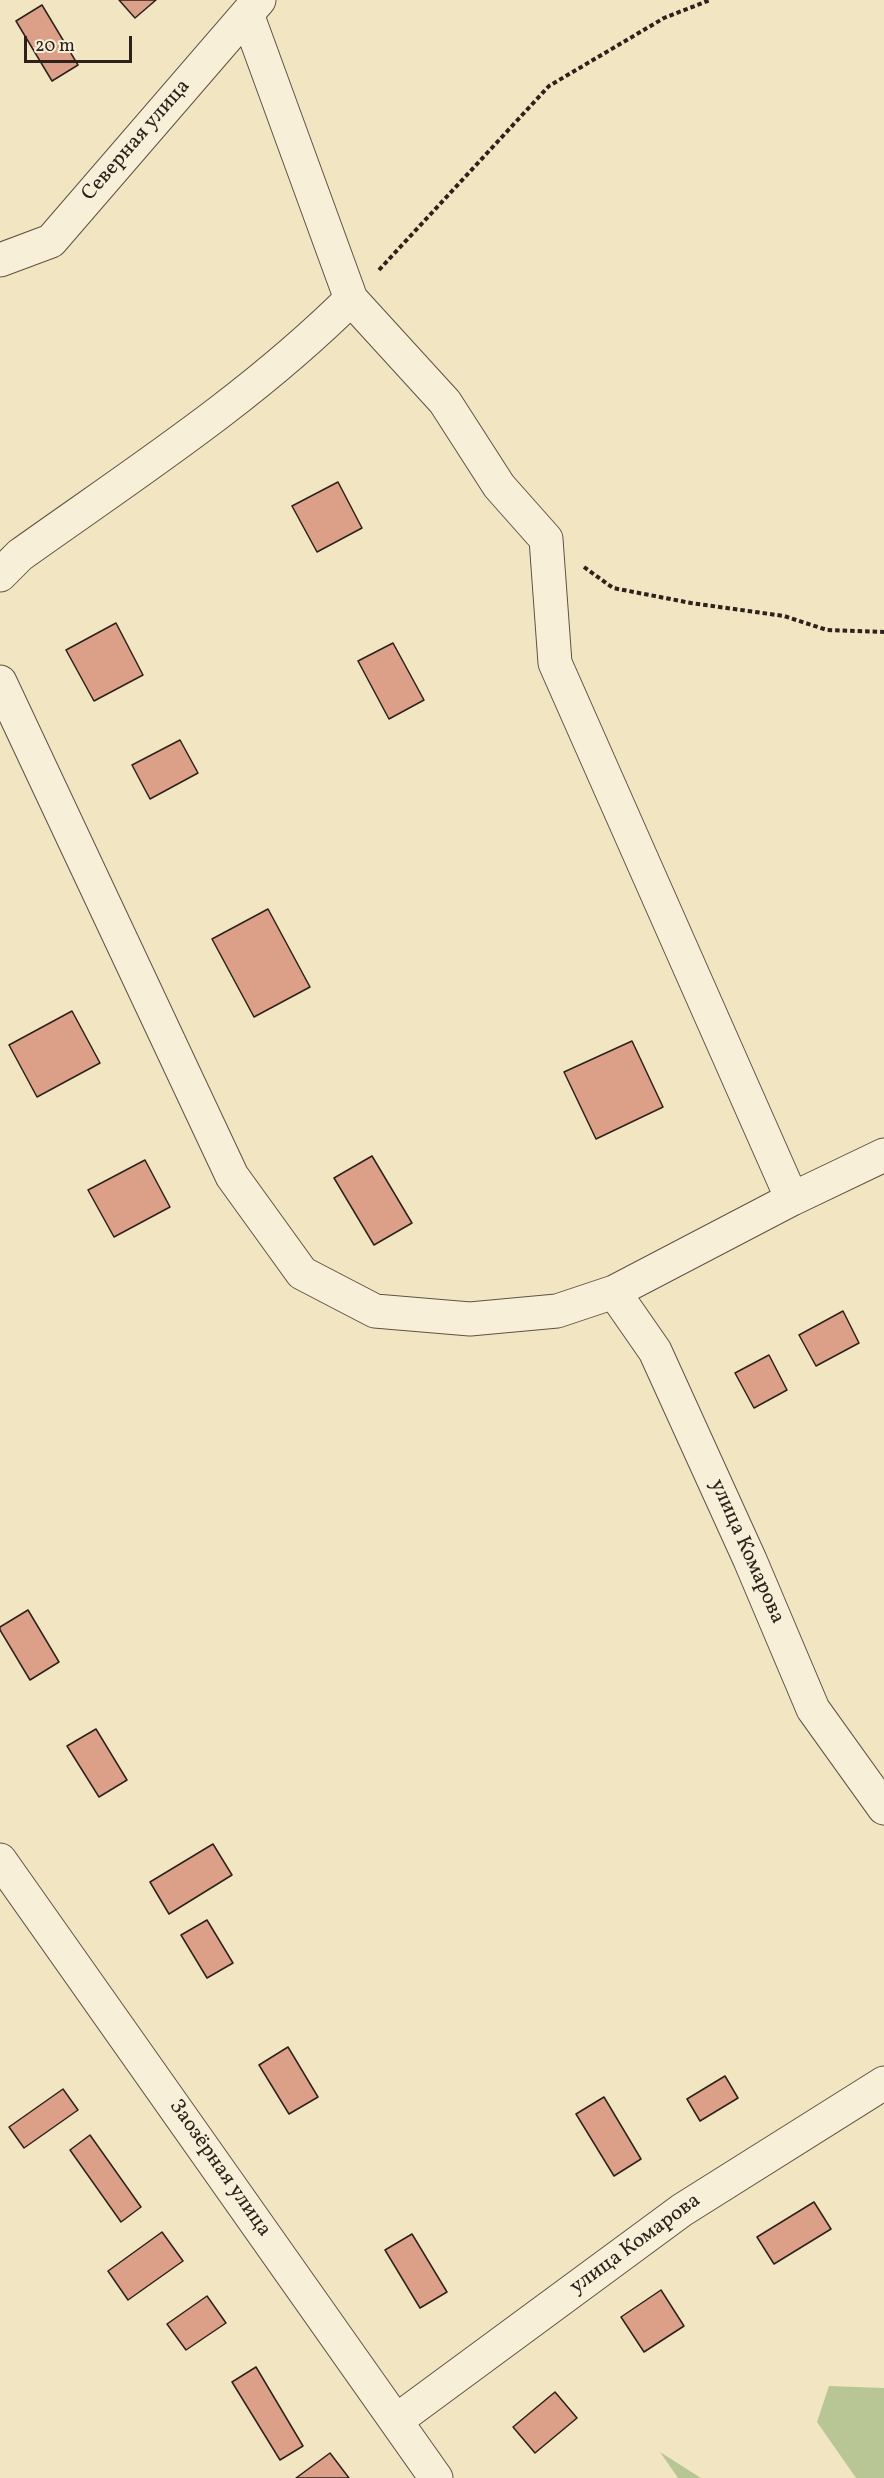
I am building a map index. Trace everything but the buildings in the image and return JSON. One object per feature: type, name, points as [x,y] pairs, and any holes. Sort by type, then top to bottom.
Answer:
[{"type":"street","points":[[253,7],[351,299],[444,402],[499,486],[546,539],[555,663],[792,1199]]},
{"type":"street","name":"Северная улица","points":[[0,260],[51,241],[253,7]]},
{"type":"street","points":[[0,575],[20,555],[206,426],[318,332],[351,299]]},
{"type":"street","points":[[0,682],[232,1176],[302,1273],[375,1311],[470,1318],[557,1311],[614,1292],[792,1199],[884,1155]]},
{"type":"street","name":"улица Комарова","points":[[614,1292],[655,1351],[750,1560],[813,1709],[884,1808]]},
{"type":"street","name":"Заозёрная улица","points":[[0,1860],[398,2420],[436,2478]]},
{"type":"street","name":"улица Комарова","points":[[398,2420],[682,2210],[884,2083]]},
{"type":"path","points":[[351,299],[549,86],[663,18],[710,0]]},
{"type":"path","points":[[546,539],[613,588],[722,608],[784,616],[827,630],[884,632]]},
{"type":"green space","points":[[829,2386],[884,2388],[884,2478],[856,2478],[817,2422]]},
{"type":"green space","points":[[660,2452],[701,2478],[678,2478]]}]
